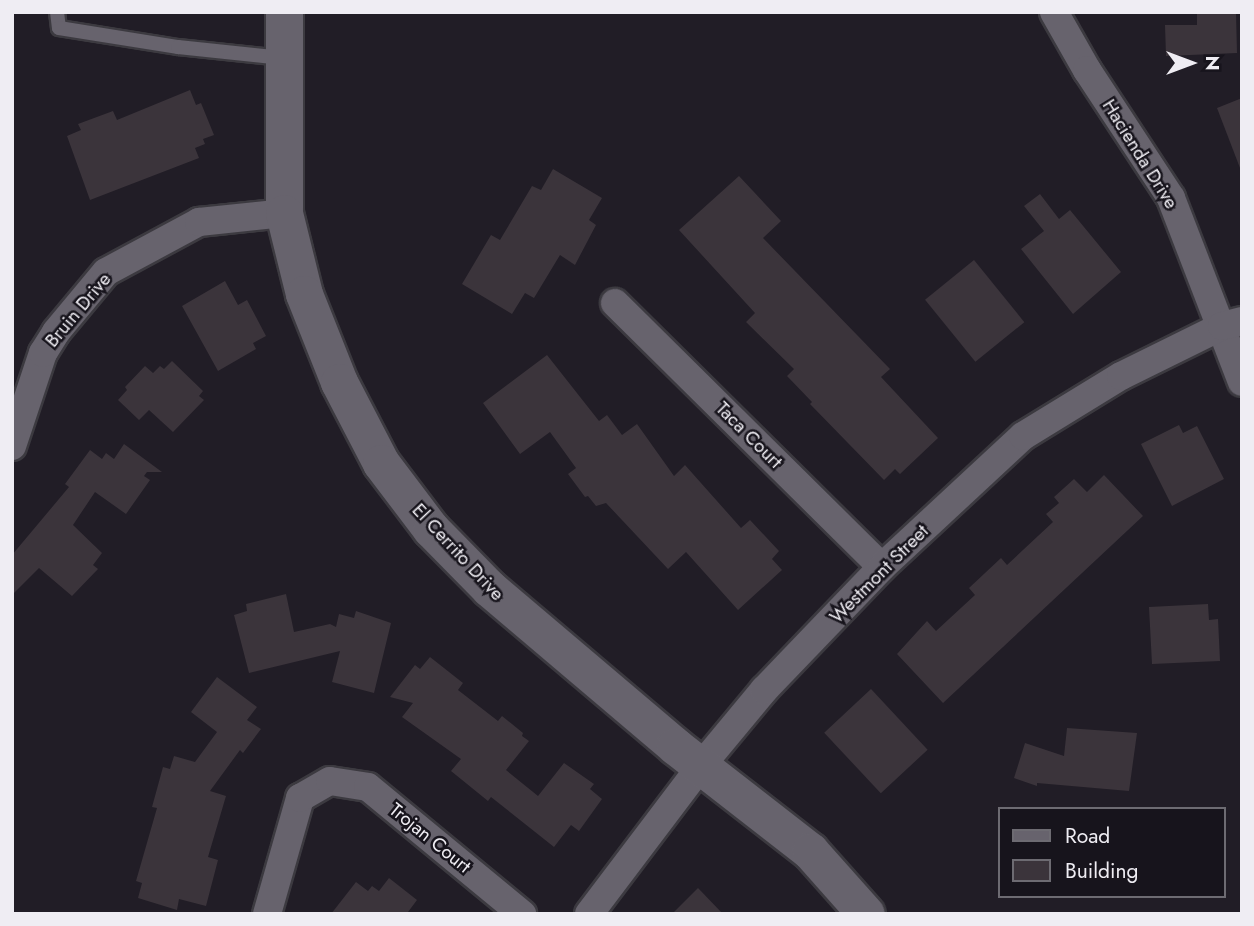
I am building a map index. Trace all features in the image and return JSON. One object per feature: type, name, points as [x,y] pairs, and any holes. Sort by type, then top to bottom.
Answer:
[{"type":"street","name":"El Cerrito Drive","points":[[284,12],[284,213],[304,294],[339,382],[381,463],[431,529],[489,588],[701,766],[810,851],[866,914]]},
{"type":"street","name":"Hacienda Drive","points":[[1054,12],[1087,70],[1171,198],[1232,324],[1242,382]]},
{"type":"street","name":"Bruin Drive","points":[[12,446],[43,353],[56,332],[107,272],[199,222],[284,213]]},
{"type":"street","name":"Taca Court","points":[[615,303],[882,567]]},
{"type":"street","name":"Westmont Street","points":[[589,914],[701,766],[764,690],[882,567],[1023,436],[1121,376],[1232,324]]},
{"type":"street","name":"Trojan Court","points":[[267,914],[300,799],[330,781],[368,787],[522,914]]},
{"type":"lane","points":[[57,12],[59,27],[178,47],[284,59]]},
{"type":"building","points":[[1197,12],[1236,12],[1237,53],[1166,56],[1165,25],[1197,25]]},
{"type":"building","points":[[190,90],[196,105],[201,103],[214,135],[203,139],[205,144],[195,148],[199,158],[90,200],[67,136],[81,130],[78,124],[113,111],[117,120]]},
{"type":"building","points":[[1242,98],[1242,167],[1240,168],[1217,108]]},
{"type":"building","points":[[553,169],[602,198],[589,220],[596,225],[575,265],[560,255],[534,298],[525,293],[512,314],[462,284],[491,235],[500,240],[532,186],[541,190]]},
{"type":"building","points":[[739,176],[781,221],[763,238],[890,369],[881,377],[938,438],[900,474],[895,469],[884,480],[810,404],[812,402],[787,376],[794,369],[746,322],[755,313],[679,230]]},
{"type":"building","points":[[1040,194],[1059,219],[1070,210],[1121,272],[1073,314],[1021,249],[1044,231],[1024,206]]},
{"type":"building","points":[[974,260],[1024,322],[975,362],[925,300]]},
{"type":"building","points":[[225,281],[238,305],[247,300],[266,336],[253,343],[256,349],[218,371],[182,306]]},
{"type":"building","points":[[547,355],[599,421],[607,415],[622,435],[637,424],[674,476],[685,465],[741,528],[750,520],[779,551],[772,559],[782,570],[738,610],[686,552],[668,569],[606,503],[596,506],[588,496],[585,497],[568,474],[576,468],[550,432],[520,454],[483,403]]},
{"type":"building","points":[[172,361],[203,391],[199,396],[204,400],[173,432],[149,410],[139,420],[118,400],[127,390],[125,387],[145,366],[153,373],[160,366],[164,369]]},
{"type":"building","points":[[1179,425],[1183,433],[1197,426],[1224,479],[1172,506],[1141,444]]},
{"type":"building","points":[[124,444],[162,472],[147,472],[144,476],[150,480],[126,514],[95,492],[73,525],[102,553],[93,565],[98,569],[72,596],[39,568],[12,595],[12,555],[69,487],[65,484],[90,450],[102,459],[106,453],[114,459]]},
{"type":"building","points":[[1104,475],[1143,516],[943,703],[897,654],[927,621],[936,631],[975,595],[969,588],[1001,558],[1007,565],[1053,522],[1046,514],[1059,503],[1054,497],[1074,479],[1087,492]]},
{"type":"building","points":[[286,594],[294,632],[330,624],[336,627],[339,614],[354,618],[356,611],[391,623],[374,693],[332,682],[340,651],[249,673],[234,615],[247,611],[246,604]]},
{"type":"building","points":[[1208,604],[1209,620],[1218,619],[1220,661],[1152,664],[1149,607]]},
{"type":"building","points":[[430,657],[463,683],[458,690],[498,721],[502,716],[523,733],[522,736],[529,741],[506,770],[538,796],[564,763],[594,784],[590,789],[602,799],[579,831],[571,825],[554,847],[491,797],[488,801],[451,771],[461,759],[402,717],[413,703],[390,697],[415,665],[420,669]]},
{"type":"building","points":[[217,677],[257,707],[247,720],[261,729],[243,753],[240,750],[210,791],[226,796],[208,857],[218,860],[206,906],[179,899],[177,910],[138,898],[142,883],[136,881],[157,808],[152,807],[163,767],[170,769],[174,756],[195,762],[217,732],[191,712]]},
{"type":"building","points":[[871,689],[928,750],[881,793],[824,733]]},
{"type":"building","points":[[1067,728],[1137,733],[1129,791],[1037,783],[1037,786],[1014,778],[1025,743],[1064,756]]},
{"type":"building","points":[[389,878],[417,900],[408,912],[411,914],[331,914],[356,882],[368,891],[372,886],[379,891]]},
{"type":"building","points":[[698,888],[723,914],[672,914]]}]
